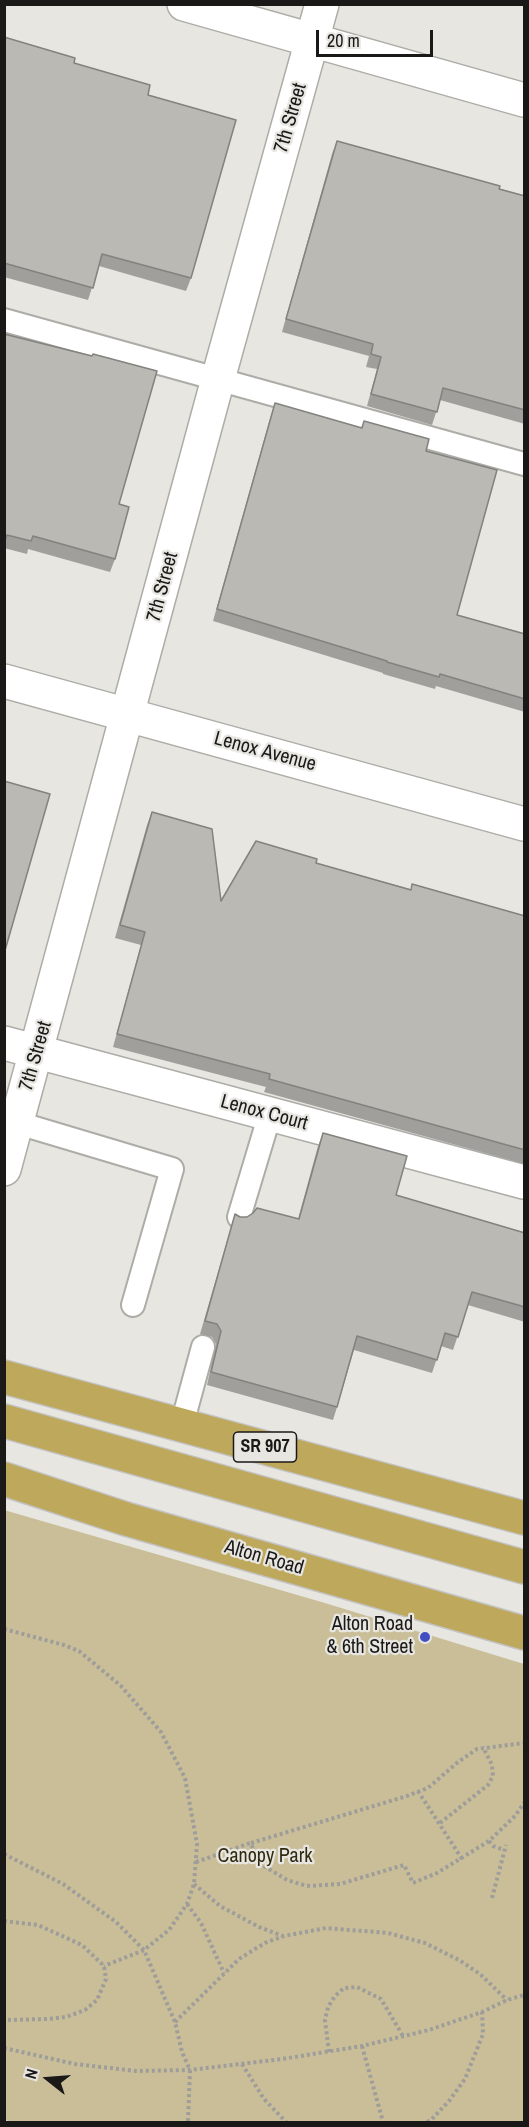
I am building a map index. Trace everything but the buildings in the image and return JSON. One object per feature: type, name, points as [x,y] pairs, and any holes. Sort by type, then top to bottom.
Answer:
[{"type":"highway","name":"SR 907","points":[[4,1377],[525,1518]]},
{"type":"highway","points":[[4,1421],[525,1567]]},
{"type":"highway","name":"Alton Road","points":[[4,1479],[126,1519],[525,1633]]},
{"type":"street","points":[[184,4],[525,100]]},
{"type":"street","name":"7th Street","points":[[4,1170],[38,1053],[218,379],[322,4]]},
{"type":"street","name":"Lenox Avenue","points":[[4,681],[525,824]]},
{"type":"street","name":"Lenox Court","points":[[4,1043],[525,1182]]},
{"type":"lane","points":[[4,320],[525,464]]},
{"type":"lane","points":[[240,1218],[270,1114]]},
{"type":"lane","points":[[18,1123],[172,1169],[133,1305]]},
{"type":"lane","points":[[182,1424],[203,1347]]},
{"type":"path","points":[[4,1629],[79,1651],[121,1686],[161,1732],[185,1778],[197,1844],[194,1884],[187,1904],[169,1930],[144,1950],[104,1966]]},
{"type":"path","points":[[196,1862],[428,1788],[470,1753],[483,1748],[525,1743]]},
{"type":"path","points":[[440,1823],[488,1785],[493,1776],[492,1765],[483,1748]]},
{"type":"path","points":[[418,1791],[462,1859]]},
{"type":"path","points":[[250,1843],[264,1866],[287,1880],[307,1886],[340,1884],[404,1865],[412,1882],[437,1873],[489,1841],[525,1803]]},
{"type":"path","points":[[489,1841],[493,1846],[504,1850]]},
{"type":"path","points":[[492,1898],[506,1845]]},
{"type":"path","points":[[4,1854],[63,1884],[116,1922],[144,1950],[175,2022],[182,2052],[190,2070],[188,2122]]},
{"type":"path","points":[[4,1860],[11,1857]]},
{"type":"path","points":[[194,1884],[220,1906],[259,1927],[284,1936]]},
{"type":"path","points":[[187,1904],[201,1923],[224,1973]]},
{"type":"path","points":[[4,1922],[14,1921],[38,1925],[82,1945],[104,1966],[106,1979],[97,2000],[85,2010],[66,2017],[4,2020]]},
{"type":"path","points":[[175,2022],[224,1973],[247,1954],[267,1942],[284,1936],[326,1928],[388,1933],[425,1943],[459,1960],[480,1974],[507,2000]]},
{"type":"path","points":[[329,2052],[325,2020],[328,2007],[334,1996],[344,1988],[357,1987],[381,1999],[403,2036]]},
{"type":"path","points":[[4,2048],[75,2064],[136,2071],[190,2070],[362,2046],[482,2012],[507,2000],[525,1995]]},
{"type":"path","points":[[427,2122],[449,2101],[465,2079],[483,2034],[482,2012]]},
{"type":"path","points":[[362,2046],[383,2122]]},
{"type":"path","points":[[243,2064],[264,2099],[286,2122]]},
{"type":"green space","name":"Canopy Park","points":[[4,1510],[325,1603],[524,1664],[524,2122],[13,2122],[5,2120]]},
{"type":"place","name":"Alton Road & 6th Street","points":[[425,1637]]}]
